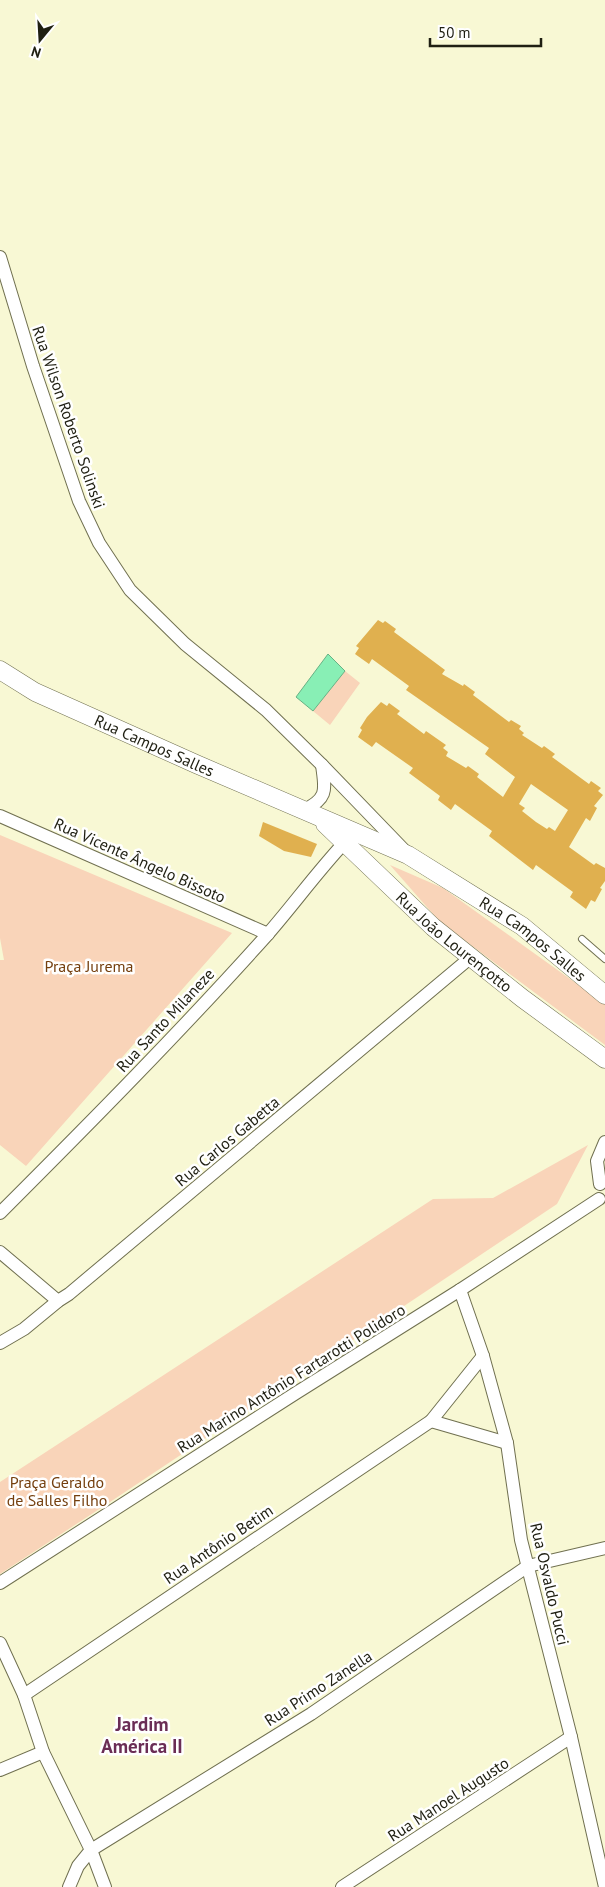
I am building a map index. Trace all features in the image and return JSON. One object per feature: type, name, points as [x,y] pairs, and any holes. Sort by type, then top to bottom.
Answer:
[{"type":"main road","name":"Rua Campos Salles","points":[[0,670],[34,692],[408,855],[522,926],[605,994]]},
{"type":"main road","name":"Rua João Lourençotto","points":[[309,812],[344,842],[433,927],[470,958],[605,1059]]},
{"type":"main road","name":"Rua Campos Salles","points":[[344,842],[374,847],[458,886]]},
{"type":"street","name":"Rua Wilson Roberto Solinski","points":[[0,257],[56,438],[79,501],[99,543],[130,590],[185,644],[266,710],[322,765],[408,855]]},
{"type":"street","points":[[309,812],[318,803],[326,790],[322,765]]},
{"type":"street","name":"Rua Vicente Ângelo Bissoto","points":[[0,816],[268,934]]},
{"type":"street","name":"Rua Santo Milaneze","points":[[0,1213],[102,1111],[268,934],[344,842]]},
{"type":"street","name":"Rua Carlos Gabetta","points":[[0,1343],[24,1329],[58,1300],[69,1294],[470,958]]},
{"type":"street","points":[[602,1202],[597,1191],[603,1182],[597,1162],[605,1142]]},
{"type":"street","name":"Rua Marino Antônio Fartarotti Polidoro","points":[[0,1583],[287,1398],[602,1202]]},
{"type":"street","points":[[0,1252],[58,1300]]},
{"type":"street","name":"Rua Osvaldo Pucci","points":[[460,1290],[483,1356],[507,1443],[521,1540],[571,1737],[605,1887]]},
{"type":"street","name":"Rua Antônio Betim","points":[[24,1695],[431,1422],[483,1356]]},
{"type":"street","points":[[431,1422],[507,1443]]},
{"type":"street","name":"Rua Primo Zanella","points":[[69,1887],[78,1866],[91,1850],[311,1714],[528,1566],[605,1548]]},
{"type":"street","points":[[0,1643],[24,1695],[44,1752],[91,1850],[105,1887]]},
{"type":"street","name":"Rua Manoel Augusto","points":[[342,1887],[571,1737]]},
{"type":"street","points":[[0,1770],[44,1752]]},
{"type":"lane","points":[[582,939],[605,959]]},
{"type":"green space","points":[[345,671],[360,683],[330,725],[313,711]]},
{"type":"green space","name":"Praça Jurema","points":[[0,835],[232,933],[26,1166],[0,1145],[0,960],[4,960],[0,938]]},
{"type":"green space","points":[[390,865],[443,888],[605,1004],[605,1045],[440,922]]},
{"type":"green space","name":"Praça Geraldo de Salles Filho","points":[[588,1145],[557,1204],[0,1574],[0,1482],[433,1199],[493,1198]]},
{"type":"shaded area","points":[[328,654],[345,671],[313,711],[296,697]]},
{"type":"building","points":[[378,620],[383,623],[385,621],[396,629],[394,632],[445,670],[442,674],[463,686],[464,684],[475,692],[473,695],[509,722],[511,720],[521,726],[519,729],[524,733],[522,735],[555,754],[552,757],[589,784],[591,781],[601,788],[598,791],[603,795],[594,806],[597,808],[590,821],[586,818],[569,847],[594,865],[596,863],[605,868],[605,881],[600,888],[602,889],[595,902],[591,900],[586,909],[570,897],[573,892],[536,865],[533,870],[489,836],[492,831],[455,804],[451,810],[438,800],[440,796],[409,773],[413,768],[376,742],[372,747],[358,737],[362,730],[360,728],[367,717],[381,702],[387,706],[389,703],[400,711],[397,714],[424,734],[426,731],[446,745],[443,748],[448,752],[446,756],[466,768],[468,766],[479,774],[477,777],[503,797],[515,777],[485,754],[489,748],[406,690],[409,686],[372,659],[369,664],[355,654],[359,648],[356,646]],"holes":[[[531,784],[568,810],[555,831],[549,827],[547,829],[536,822],[522,811],[525,808],[519,804]]]},
{"type":"building","points":[[263,822],[317,844],[311,857],[284,851],[259,836]]},
{"type":"district","name":"Jardim América II","points":[[142,1735]]}]
